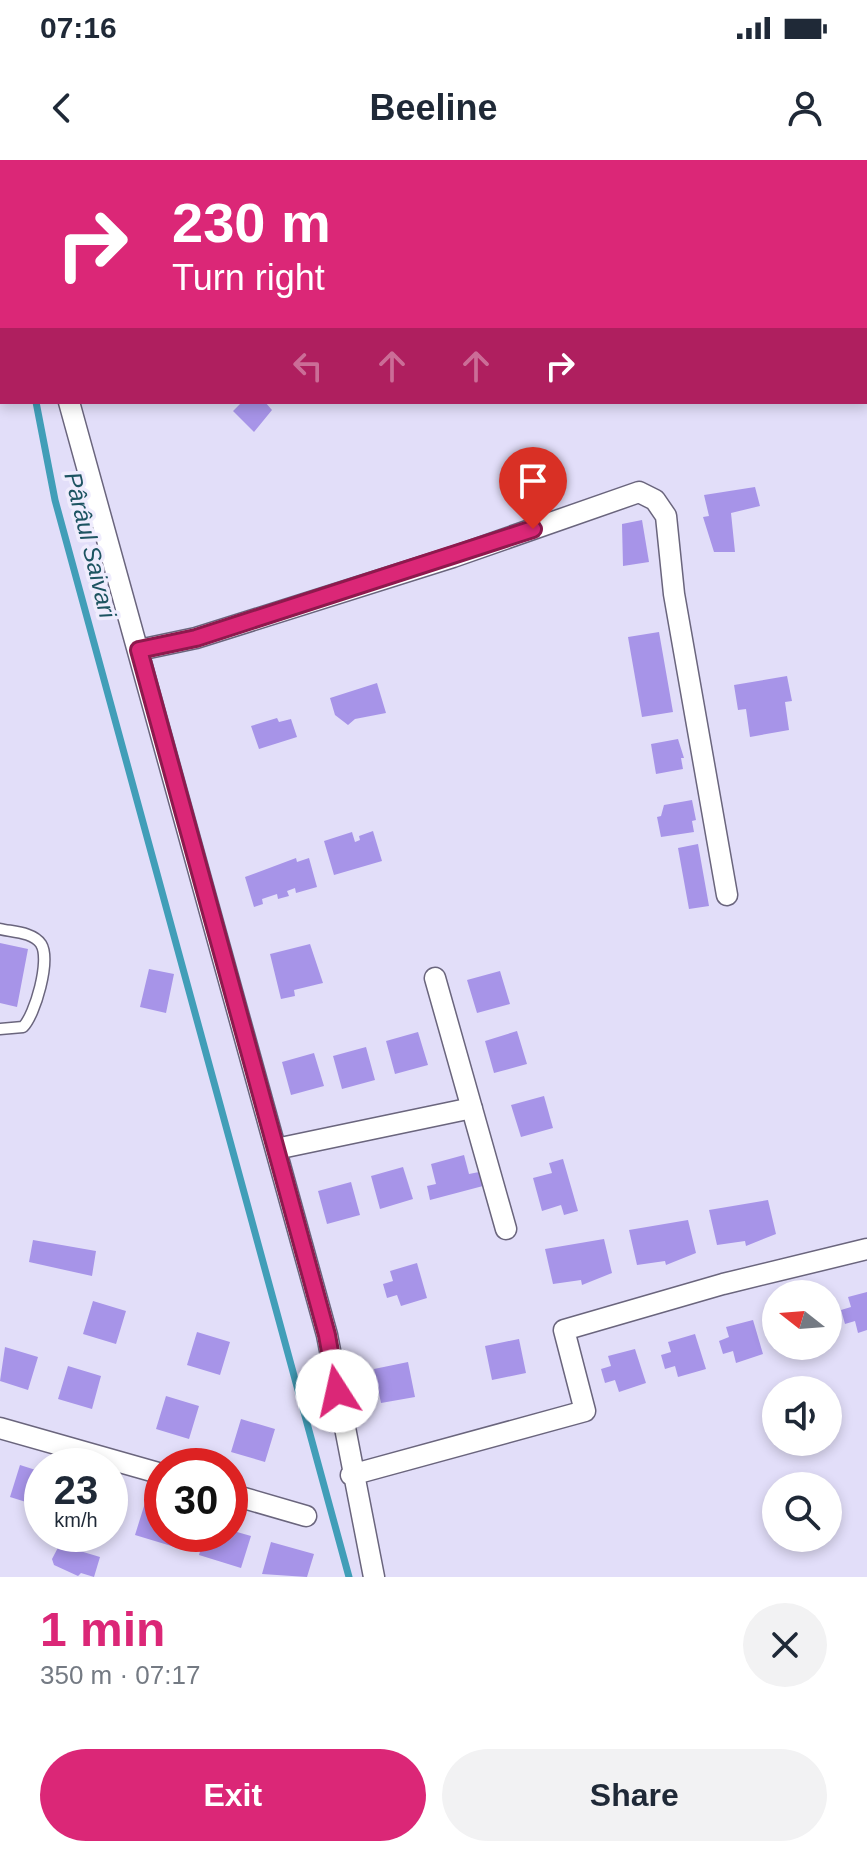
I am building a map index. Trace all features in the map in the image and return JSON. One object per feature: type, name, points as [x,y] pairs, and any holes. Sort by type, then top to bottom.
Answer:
[{"type":"street","points":[[70,404],[327,1335],[351,1475],[374,1577]]},
{"type":"street","points":[[139,650],[196,638],[302,605],[639,492],[655,500],[666,516],[674,594],[727,895]]},
{"type":"street","points":[[435,978],[506,1229]]},
{"type":"street","points":[[276,1149],[472,1108]]},
{"type":"street","points":[[351,1475],[585,1411],[564,1330],[723,1284],[867,1249]]},
{"type":"street","points":[[0,1428],[144,1469]]},
{"type":"street","points":[[248,1499],[306,1516]]},
{"type":"lane","points":[[0,929],[31,936],[42,945],[45,959],[33,1017],[23,1027],[0,1029]]},
{"type":"building","points":[[240,404],[267,404],[272,410],[254,432],[233,411]]},
{"type":"building","points":[[755,487],[760,506],[731,513],[735,552],[714,552],[703,517],[709,516],[704,495]]},
{"type":"building","points":[[642,520],[649,562],[623,566],[622,524]]},
{"type":"building","points":[[659,632],[673,712],[642,717],[628,637]]},
{"type":"building","points":[[787,676],[792,701],[785,702],[789,730],[750,737],[746,709],[738,710],[734,685]]},
{"type":"building","points":[[377,683],[386,713],[355,719],[348,725],[335,715],[330,698]]},
{"type":"building","points":[[277,718],[279,722],[291,719],[297,737],[259,749],[251,726]]},
{"type":"building","points":[[678,739],[684,758],[681,758],[683,769],[656,774],[651,744]]},
{"type":"building","points":[[692,800],[696,820],[692,821],[694,832],[661,837],[657,817],[661,816],[664,805]]},
{"type":"building","points":[[373,831],[382,861],[334,875],[324,841],[352,832],[355,842],[360,840],[359,836]]},
{"type":"building","points":[[698,844],[709,906],[689,909],[678,848]]},
{"type":"building","points":[[296,858],[297,862],[309,858],[317,887],[296,893],[295,888],[287,891],[289,896],[278,899],[277,894],[262,899],[263,904],[254,907],[245,877]]},
{"type":"building","points":[[0,943],[28,949],[17,1007],[0,1003]]},
{"type":"building","points":[[310,944],[323,983],[294,990],[295,996],[281,999],[270,954]]},
{"type":"building","points":[[149,969],[174,974],[166,1013],[140,1007]]},
{"type":"building","points":[[500,971],[510,1004],[477,1013],[467,980]]},
{"type":"building","points":[[517,1031],[527,1064],[494,1073],[485,1041]]},
{"type":"building","points":[[418,1032],[428,1065],[395,1074],[386,1041]]},
{"type":"building","points":[[366,1047],[375,1080],[342,1089],[333,1056]]},
{"type":"building","points":[[314,1053],[324,1086],[291,1095],[282,1062]]},
{"type":"building","points":[[544,1096],[553,1128],[521,1137],[511,1105]]},
{"type":"building","points":[[464,1155],[469,1174],[479,1172],[483,1186],[430,1200],[427,1186],[436,1184],[431,1164]]},
{"type":"building","points":[[563,1159],[578,1211],[564,1215],[561,1205],[542,1211],[533,1178],[552,1173],[549,1163]]},
{"type":"building","points":[[403,1167],[413,1199],[380,1209],[371,1176]]},
{"type":"building","points":[[351,1182],[360,1215],[327,1224],[318,1191]]},
{"type":"building","points":[[768,1200],[776,1234],[746,1246],[745,1241],[717,1245],[709,1210]]},
{"type":"building","points":[[688,1220],[696,1253],[666,1265],[665,1261],[637,1265],[629,1230]]},
{"type":"building","points":[[604,1239],[612,1273],[582,1285],[581,1280],[553,1284],[545,1249]]},
{"type":"building","points":[[33,1240],[96,1251],[92,1276],[29,1262]]},
{"type":"building","points":[[417,1263],[427,1298],[401,1306],[397,1295],[387,1298],[383,1284],[393,1281],[390,1271]]},
{"type":"building","points":[[867,1292],[867,1330],[858,1333],[855,1321],[845,1324],[842,1310],[851,1307],[848,1297]]},
{"type":"building","points":[[93,1301],[126,1311],[116,1344],[83,1334]]},
{"type":"building","points":[[753,1320],[762,1354],[736,1363],[733,1351],[723,1354],[719,1341],[729,1337],[726,1327]]},
{"type":"building","points":[[197,1332],[230,1342],[220,1375],[187,1365]]},
{"type":"building","points":[[695,1334],[706,1369],[678,1377],[675,1366],[665,1369],[661,1355],[671,1352],[668,1342]]},
{"type":"building","points":[[519,1339],[526,1373],[492,1380],[485,1346]]},
{"type":"building","points":[[5,1347],[38,1357],[28,1390],[0,1381]]},
{"type":"building","points":[[635,1349],[646,1383],[619,1392],[615,1380],[605,1383],[601,1369],[611,1366],[608,1356]]},
{"type":"building","points":[[408,1362],[415,1397],[381,1403],[374,1369]]},
{"type":"building","points":[[68,1366],[101,1376],[92,1409],[58,1399]]},
{"type":"building","points":[[166,1396],[199,1406],[189,1439],[156,1429]]},
{"type":"building","points":[[241,1419],[275,1429],[265,1462],[248,1457],[248,1448],[232,1448]]},
{"type":"building","points":[[20,1465],[24,1466],[24,1501],[10,1497]]},
{"type":"building","points":[[144,1506],[144,1538],[135,1535]]},
{"type":"building","points":[[271,1542],[314,1554],[307,1577],[262,1574]]},
{"type":"building","points":[[56,1552],[83,1552],[100,1557],[94,1577],[81,1573],[78,1576],[54,1565],[52,1559]]},
{"type":"building","points":[[200,1552],[246,1552],[241,1568],[199,1555]]},
{"type":"waterway","name":"Pârâul Saivari","points":[[36,404],[55,500],[349,1577]]},
{"type":"route","points":[[337,1391],[327,1335],[139,650],[196,638],[533,529]]}]
